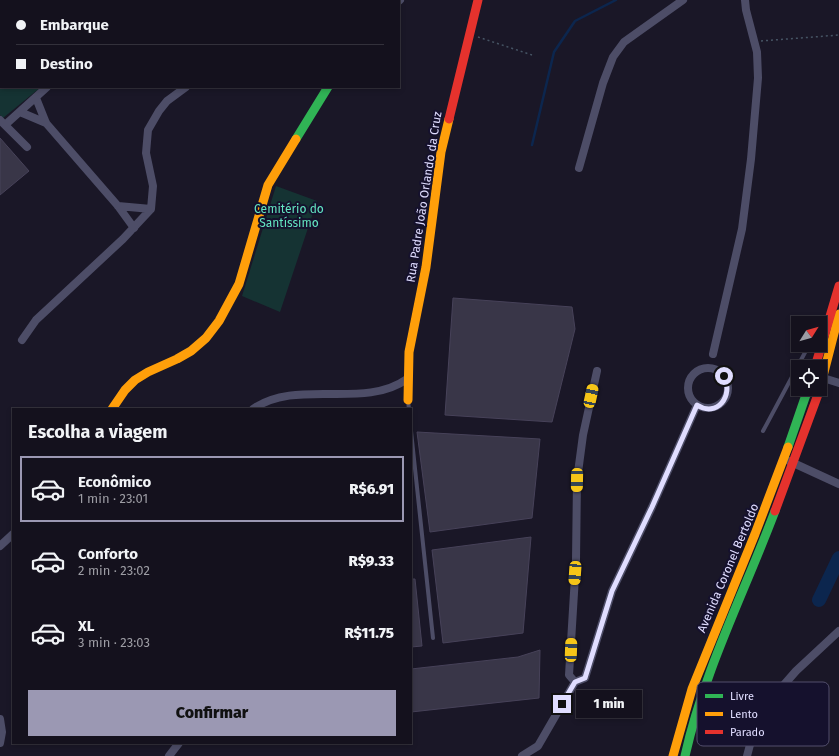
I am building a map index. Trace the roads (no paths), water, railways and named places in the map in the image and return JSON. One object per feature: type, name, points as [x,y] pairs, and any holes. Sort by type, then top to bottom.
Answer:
[{"type":"street","name":"Rua Padre João Orlando da Cruz","points":[[408,405],[407,379],[409,352],[426,267],[442,145],[478,0]]},
{"type":"street","points":[[579,168],[613,57],[624,42],[683,0]]},
{"type":"street","points":[[713,354],[742,229],[748,192],[758,78],[755,42],[746,10],[745,0]]},
{"type":"street","points":[[27,147],[3,123],[20,112],[46,88]]},
{"type":"street","points":[[22,340],[36,320],[134,228],[151,210],[154,186],[146,153],[148,130],[159,111],[167,101],[185,88]]},
{"type":"street","points":[[113,408],[136,380],[192,351],[212,331],[239,284],[268,185],[327,88]]},
{"type":"street","points":[[36,98],[46,123],[118,206],[134,228]]},
{"type":"street","points":[[20,112],[46,123]]},
{"type":"street","points":[[118,206],[151,210]]},
{"type":"street","points":[[827,323],[839,286]]},
{"type":"street","name":"Avenida Coronel Bertoldo","points":[[827,360],[839,314]]},
{"type":"street","points":[[707,368],[720,371],[724,376],[728,389],[724,401],[713,408],[706,408],[697,405],[690,398],[688,391],[690,378],[700,369],[707,368]]},
{"type":"street","points":[[575,682],[569,675],[576,560],[577,480],[583,435],[597,370]]},
{"type":"street","points":[[255,408],[268,401],[292,396],[356,394],[398,386],[407,379]]},
{"type":"street","points":[[827,379],[839,383]]},
{"type":"street","name":"Avenida Coronel Bertoldo","points":[[706,682],[756,560],[789,461],[806,396]]},
{"type":"street","name":"Avenida Coronel Bertoldo","points":[[673,756],[677,735],[700,664],[817,396]]},
{"type":"street","points":[[522,756],[538,746],[575,682],[585,678],[612,591],[652,507],[697,405]]},
{"type":"street","points":[[789,461],[839,484]]},
{"type":"street","points":[[0,546],[12,535]]},
{"type":"street","points":[[746,557],[756,560]]},
{"type":"street","points":[[786,682],[796,671],[839,631]]},
{"type":"street","name":"Avenida Coronel Bertoldo","points":[[685,756],[697,712]]},
{"type":"street","points":[[0,719],[2,732],[0,743]]},
{"type":"street","points":[[169,756],[177,744]]},
{"type":"street","points":[[748,756],[750,746]]},
{"type":"lane","points":[[763,431],[805,352]]},
{"type":"lane","points":[[412,440],[433,638]]},
{"type":"waterway","points":[[532,145],[554,52],[575,21],[616,0]]},
{"type":"waterway","points":[[819,600],[839,558]]},
{"type":"park label","name":"Cemitério do Santíssimo","points":[[289,216]]}]
